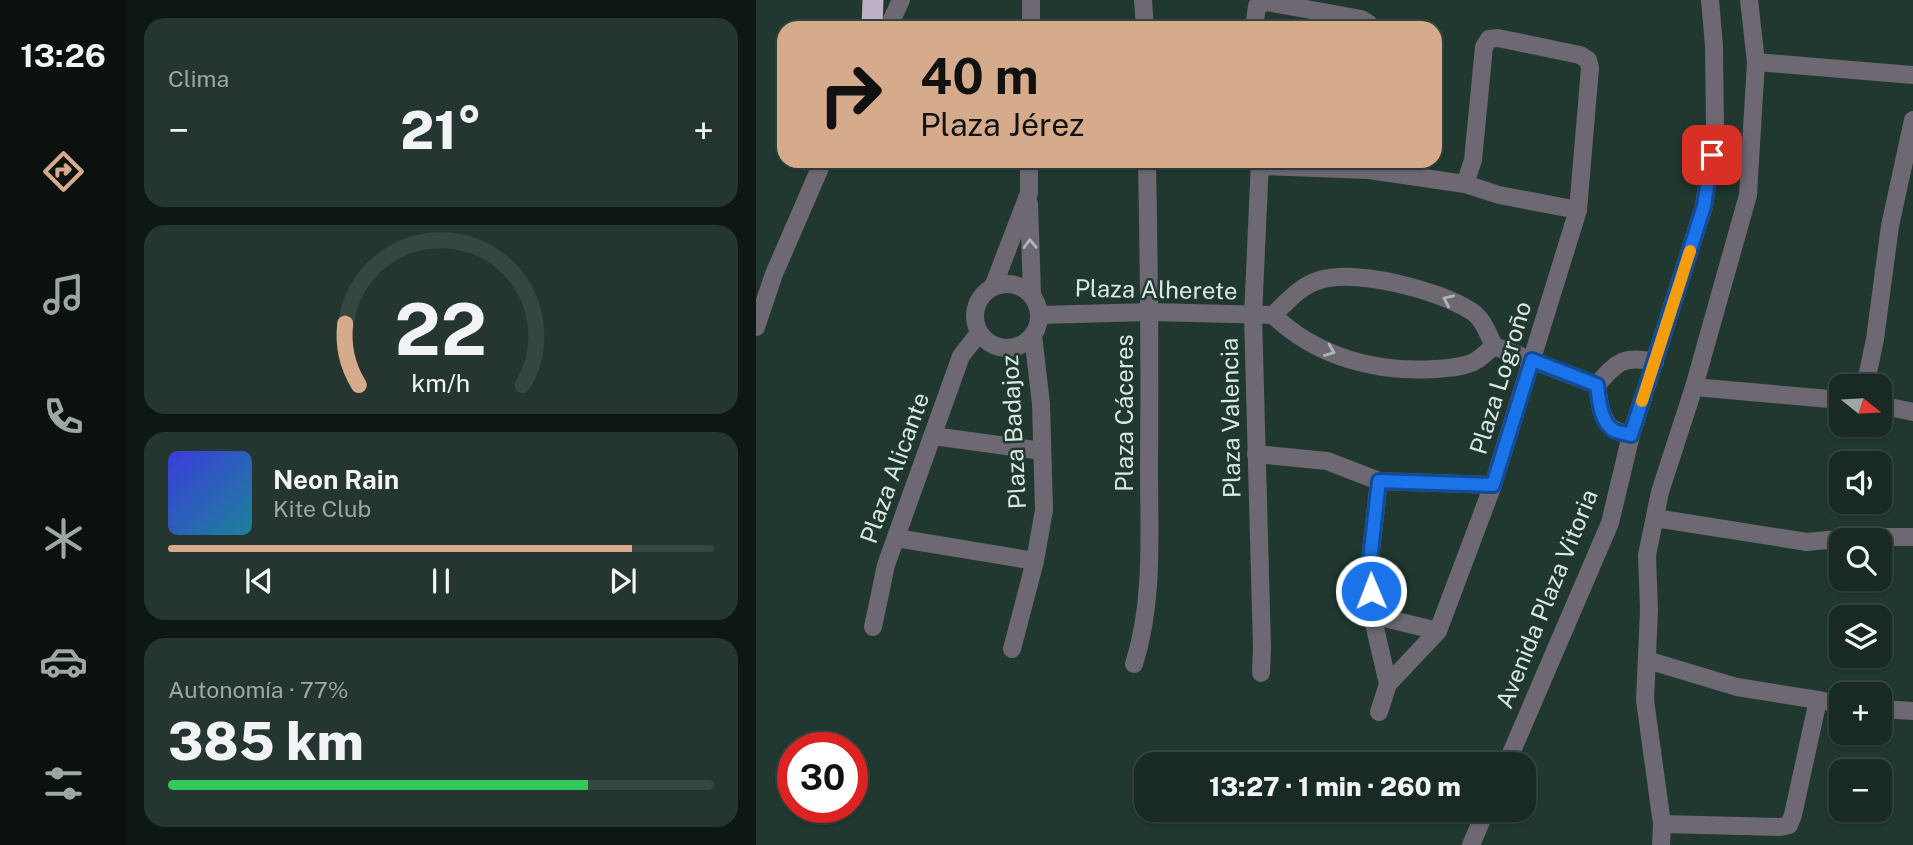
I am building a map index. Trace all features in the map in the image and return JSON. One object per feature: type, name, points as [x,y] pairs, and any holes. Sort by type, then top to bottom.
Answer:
[{"type":"highway","points":[[872,21],[873,0]]},
{"type":"street","points":[[891,21],[901,0]]},
{"type":"street","points":[[1031,0],[1031,21]]},
{"type":"street","points":[[1143,0],[1144,21]]},
{"type":"street","name":"Avenida Plaza Vitoria","points":[[1512,752],[1610,523],[1631,435],[1704,206],[1715,130],[1714,46],[1710,0]]},
{"type":"street","points":[[1661,845],[1662,824],[1645,700],[1647,555],[1660,492],[1694,387],[1748,195],[1756,62],[1749,0]]},
{"type":"street","points":[[1255,21],[1257,6],[1267,2],[1364,21]]},
{"type":"street","name":"Plaza Logroño","points":[[1388,684],[1438,631],[1493,485],[1578,210],[1590,68],[1588,60],[1580,55],[1498,37],[1489,39],[1484,47],[1473,160],[1465,184]]},
{"type":"street","points":[[1756,62],[1913,75]]},
{"type":"street","points":[[1868,374],[1891,226],[1913,120]]},
{"type":"street","points":[[756,327],[774,274],[820,168]]},
{"type":"street","points":[[1029,192],[993,287],[978,301],[975,312],[979,333],[995,347],[1005,349],[1026,343],[1038,326],[1040,315],[1032,295],[1030,168]]},
{"type":"street","name":"Plaza Cáceres","points":[[1134,664],[1143,634],[1148,588],[1150,312],[1147,168]]},
{"type":"street","name":"Plaza Valencia","points":[[1260,168],[1253,316],[1261,673]]},
{"type":"street","points":[[1380,168],[1578,210]]},
{"type":"street","points":[[1494,346],[1476,361],[1463,365],[1404,371],[1364,365],[1308,343],[1273,315],[1298,291],[1321,279],[1354,278],[1399,282],[1442,297],[1473,312],[1486,328],[1494,346],[1597,385]]},
{"type":"street","points":[[993,287],[1014,284],[1032,295]]},
{"type":"street","name":"Plaza Alherete","points":[[1040,315],[1150,312],[1273,315]]},
{"type":"street","name":"Plaza Alicante","points":[[873,626],[886,565],[961,356],[979,333]]},
{"type":"street","name":"Plaza Badajoz","points":[[1012,649],[1035,561],[1044,510],[1041,404],[1033,335]]},
{"type":"street","points":[[1631,435],[1614,430],[1608,423],[1601,409],[1597,385],[1613,366],[1625,360],[1638,358],[1655,362]]},
{"type":"street","points":[[1694,387],[1829,399]]},
{"type":"street","points":[[1892,408],[1913,412]]},
{"type":"street","points":[[933,436],[1042,451]]},
{"type":"street","points":[[1256,454],[1327,461],[1379,481],[1493,485]]},
{"type":"street","points":[[1379,481],[1369,568],[1372,615],[1388,684],[1379,712]]},
{"type":"street","points":[[1654,518],[1807,542],[1858,537],[1913,537]]},
{"type":"street","points":[[896,538],[1035,561]]},
{"type":"street","points":[[1372,615],[1438,631]]},
{"type":"street","points":[[1647,660],[1737,687],[1829,702]]},
{"type":"street","points":[[1662,824],[1789,825],[1818,700]]},
{"type":"street","points":[[1892,710],[1913,711]]},
{"type":"street","points":[[1471,845],[1481,822]]},
{"type":"slow traffic","points":[[1642,401],[1690,251]]},
{"type":"route","points":[[1371,591],[1369,568],[1379,481],[1493,485],[1532,360],[1597,385],[1601,409],[1608,423],[1614,430],[1631,435],[1704,206],[1712,155]]}]
